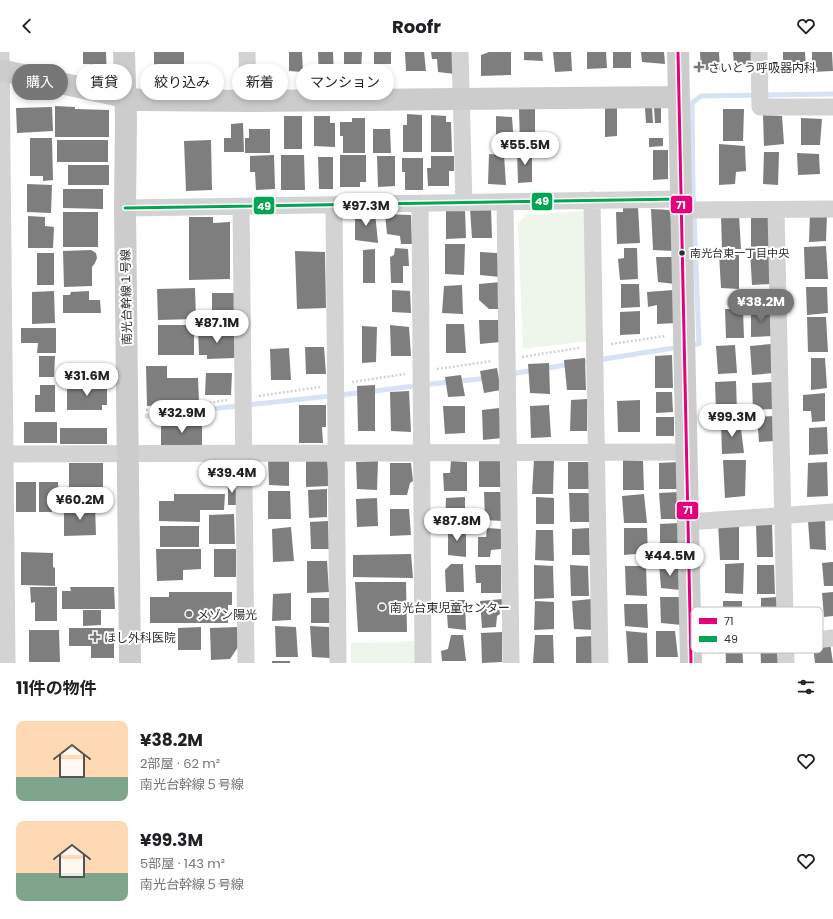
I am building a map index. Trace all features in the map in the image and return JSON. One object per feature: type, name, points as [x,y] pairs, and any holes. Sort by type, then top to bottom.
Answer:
[{"type":"street","name":"南光台幹線１号線","points":[[124,52],[124,64]]},
{"type":"street","points":[[247,52],[248,101]]},
{"type":"street","points":[[460,52],[464,203]]},
{"type":"street","points":[[678,52],[679,97],[690,208],[684,347],[691,663]]},
{"type":"street","points":[[759,52],[760,107],[833,107]]},
{"type":"street","points":[[7,663],[2,454],[0,64],[76,84]]},
{"type":"street","points":[[132,98],[139,100],[248,101],[679,97]]},
{"type":"street","name":"南光台幹線１号線","points":[[125,100],[130,663]]},
{"type":"street","points":[[592,200],[600,663]]},
{"type":"street","points":[[125,208],[592,200],[690,208],[776,210],[833,208]]},
{"type":"street","points":[[505,202],[511,663]]},
{"type":"street","points":[[420,204],[423,663]]},
{"type":"street","points":[[334,205],[338,663]]},
{"type":"street","points":[[241,206],[246,663]]},
{"type":"street","points":[[776,210],[784,607]]},
{"type":"street","points":[[735,302],[777,302]]},
{"type":"street","points":[[2,454],[687,452]]},
{"type":"street","points":[[688,522],[833,512]]},
{"type":"street","points":[[823,639],[833,638]]},
{"type":"street","points":[[785,653],[786,663]]},
{"type":"shaded area","points":[[584,211],[589,341],[523,349],[518,223],[526,215]]},
{"type":"shaded area","points":[[418,641],[418,663],[351,663],[351,643]]},
{"type":"building","points":[[83,52],[106,52],[106,64],[83,64]]},
{"type":"building","points":[[154,52],[184,52],[184,64],[154,64]]},
{"type":"building","points":[[289,52],[302,52],[303,64],[296,64],[296,72],[289,71]]},
{"type":"building","points":[[318,52],[333,52],[333,64],[318,64]]},
{"type":"building","points":[[344,52],[362,52],[361,64],[344,64]]},
{"type":"building","points":[[374,52],[391,52],[391,64],[374,64]]},
{"type":"building","points":[[405,52],[424,52],[426,71],[406,71]]},
{"type":"building","points":[[431,52],[453,52],[455,74],[438,72],[437,59],[432,59]]},
{"type":"building","points":[[489,52],[511,52],[511,75],[481,76],[481,55]]},
{"type":"building","points":[[524,52],[542,52],[543,61],[524,60]]},
{"type":"building","points":[[553,52],[571,52],[572,71],[555,72]]},
{"type":"building","points":[[587,52],[606,52],[607,68],[587,69]]},
{"type":"building","points":[[613,52],[631,52],[631,68],[613,68]]},
{"type":"building","points":[[641,52],[664,52],[665,64],[642,62]]},
{"type":"building","points":[[700,52],[719,52],[720,70],[701,70]]},
{"type":"building","points":[[733,52],[752,52],[754,64],[734,65]]},
{"type":"building","points":[[783,52],[805,52],[806,69],[783,70]]},
{"type":"building","points":[[812,52],[832,52],[833,71],[812,72]]},
{"type":"building","points":[[55,106],[75,107],[75,109],[109,110],[109,137],[55,137]]},
{"type":"building","points":[[52,107],[53,131],[17,133],[16,108]]},
{"type":"building","points":[[652,107],[653,123],[646,123],[645,108]]},
{"type":"building","points":[[661,107],[661,123],[655,123],[654,108]]},
{"type":"building","points":[[535,108],[535,143],[520,144],[519,109]]},
{"type":"building","points":[[605,108],[617,108],[617,136],[605,137]]},
{"type":"building","points":[[723,109],[744,109],[743,141],[723,141]]},
{"type":"building","points":[[407,114],[422,115],[422,152],[403,152],[403,125],[407,125]]},
{"type":"building","points":[[431,115],[446,116],[446,122],[451,122],[452,152],[431,152]]},
{"type":"building","points":[[763,115],[782,116],[784,144],[764,146]]},
{"type":"building","points":[[284,116],[302,116],[302,149],[284,149]]},
{"type":"building","points":[[314,116],[330,116],[330,123],[335,123],[335,147],[314,146]]},
{"type":"building","points":[[496,116],[512,117],[514,145],[496,145]]},
{"type":"building","points":[[352,118],[365,118],[365,153],[343,153],[343,136],[340,136],[340,122],[352,122]]},
{"type":"building","points":[[801,118],[822,119],[820,145],[801,145]]},
{"type":"building","points":[[243,123],[244,152],[224,152],[224,138],[231,138],[231,124]]},
{"type":"building","points":[[249,129],[270,129],[270,153],[245,153],[245,138],[249,138]]},
{"type":"building","points":[[373,129],[390,129],[391,153],[373,153]]},
{"type":"building","points":[[30,138],[52,138],[53,180],[43,181],[43,176],[30,176]]},
{"type":"building","points":[[649,138],[663,138],[663,146],[649,147]]},
{"type":"building","points":[[57,140],[108,140],[108,162],[57,162]]},
{"type":"building","points":[[211,140],[212,190],[186,191],[184,141]]},
{"type":"building","points":[[719,144],[745,146],[746,171],[736,172],[735,184],[719,185]]},
{"type":"building","points":[[517,150],[532,150],[532,182],[518,183]]},
{"type":"building","points":[[653,150],[668,150],[668,179],[653,180]]},
{"type":"building","points":[[764,152],[779,152],[778,185],[763,184]]},
{"type":"building","points":[[797,153],[819,154],[820,174],[798,175]]},
{"type":"building","points":[[489,154],[504,155],[506,185],[488,184]]},
{"type":"building","points":[[274,155],[275,189],[256,190],[255,172],[250,172],[250,156]]},
{"type":"building","points":[[281,155],[304,155],[305,190],[281,190]]},
{"type":"building","points":[[340,155],[366,155],[366,182],[360,182],[360,187],[340,187]]},
{"type":"building","points":[[377,156],[395,156],[395,186],[378,187]]},
{"type":"building","points":[[431,156],[454,156],[454,171],[449,171],[449,186],[428,186],[427,168],[431,168]]},
{"type":"building","points":[[318,157],[333,157],[333,189],[319,189]]},
{"type":"building","points":[[402,158],[423,158],[423,190],[405,190],[405,172],[402,172]]},
{"type":"building","points":[[68,165],[109,165],[109,185],[68,185]]},
{"type":"building","points":[[27,184],[52,185],[51,213],[27,212]]},
{"type":"building","points":[[63,189],[103,189],[103,209],[63,208]]},
{"type":"building","points":[[623,206],[638,207],[640,243],[617,244],[616,212],[623,212]]},
{"type":"building","points":[[446,209],[465,209],[466,238],[446,239]]},
{"type":"building","points":[[470,209],[491,209],[492,238],[472,238]]},
{"type":"building","points":[[651,209],[670,210],[674,251],[653,250]]},
{"type":"building","points":[[63,212],[98,212],[98,247],[63,247]]},
{"type":"building","points":[[355,212],[375,212],[378,243],[355,240]]},
{"type":"building","points":[[810,213],[827,213],[826,241],[809,242]]},
{"type":"building","points":[[385,214],[411,215],[412,244],[401,244],[400,236],[387,234]]},
{"type":"building","points":[[721,215],[739,215],[741,249],[722,249]]},
{"type":"building","points":[[28,216],[45,217],[45,226],[54,227],[53,248],[28,248]]},
{"type":"building","points":[[189,217],[213,217],[213,223],[230,222],[230,279],[189,280]]},
{"type":"building","points":[[751,217],[771,217],[771,246],[751,247]]},
{"type":"building","points":[[445,244],[465,244],[464,275],[445,274]]},
{"type":"building","points":[[826,246],[828,279],[805,279],[804,247]]},
{"type":"building","points":[[395,248],[408,249],[409,266],[403,266],[403,283],[391,283],[390,257],[394,255]]},
{"type":"building","points":[[624,248],[637,248],[638,279],[620,280],[618,259],[624,258]]},
{"type":"building","points":[[375,249],[375,283],[363,283],[363,250]]},
{"type":"building","points":[[91,250],[96,253],[97,258],[92,267],[92,286],[64,287],[63,251]]},
{"type":"building","points":[[295,251],[325,252],[326,308],[297,309]]},
{"type":"building","points":[[750,251],[769,251],[771,284],[752,285]]},
{"type":"building","points":[[480,252],[497,253],[500,277],[480,275]]},
{"type":"building","points":[[37,253],[54,253],[54,285],[37,285]]},
{"type":"building","points":[[719,254],[739,254],[739,289],[721,288]]},
{"type":"building","points":[[656,257],[674,257],[675,284],[658,282]]},
{"type":"building","points":[[500,282],[501,309],[489,309],[479,300],[479,284]]},
{"type":"building","points":[[621,284],[639,284],[640,307],[621,308]]},
{"type":"building","points":[[462,285],[463,314],[442,313],[444,286]]},
{"type":"building","points":[[806,287],[827,287],[828,313],[807,315]]},
{"type":"building","points":[[195,288],[196,319],[158,320],[157,289]]},
{"type":"building","points":[[392,290],[410,291],[411,313],[392,312]]},
{"type":"building","points":[[673,290],[676,323],[657,324],[657,305],[648,307],[647,292]]},
{"type":"building","points":[[54,291],[55,323],[32,324],[32,292]]},
{"type":"building","points":[[89,291],[89,300],[100,300],[101,313],[63,313],[63,295],[70,295],[71,292]]},
{"type":"building","points":[[212,293],[235,293],[235,320],[212,320]]},
{"type":"building","points":[[725,309],[743,309],[744,338],[726,338]]},
{"type":"building","points":[[751,309],[769,309],[773,336],[751,337]]},
{"type":"building","points":[[640,311],[640,334],[620,335],[620,312]]},
{"type":"building","points":[[807,317],[826,317],[828,352],[808,352]]},
{"type":"building","points":[[479,320],[499,320],[500,342],[480,344]]},
{"type":"building","points":[[446,324],[464,324],[466,353],[446,353]]},
{"type":"building","points":[[158,325],[194,325],[194,355],[158,355]]},
{"type":"building","points":[[390,325],[409,327],[411,356],[391,356]]},
{"type":"building","points":[[362,326],[377,327],[376,362],[362,363]]},
{"type":"building","points":[[21,328],[56,328],[56,353],[37,353],[38,343],[21,343]]},
{"type":"building","points":[[198,330],[235,330],[235,358],[207,359],[207,355],[199,355]]},
{"type":"building","points":[[771,344],[774,373],[752,375],[750,346]]},
{"type":"building","points":[[735,345],[737,373],[718,374],[716,346]]},
{"type":"building","points":[[305,347],[324,347],[326,374],[306,374]]},
{"type":"building","points":[[289,348],[291,380],[271,380],[270,349]]},
{"type":"building","points":[[672,355],[673,388],[655,388],[655,356]]},
{"type":"building","points":[[39,356],[55,356],[54,377],[39,377]]},
{"type":"building","points":[[585,358],[586,390],[567,390],[564,360]]},
{"type":"building","points":[[811,358],[825,358],[827,388],[811,390]]},
{"type":"building","points":[[549,363],[550,394],[530,393],[528,364]]},
{"type":"building","points":[[146,366],[167,366],[167,378],[198,378],[199,401],[172,401],[172,405],[147,406]]},
{"type":"building","points":[[497,368],[501,390],[484,393],[480,371]]},
{"type":"building","points":[[206,373],[232,373],[231,395],[205,395]]},
{"type":"building","points":[[461,375],[465,396],[448,397],[445,377]]},
{"type":"building","points":[[736,381],[737,413],[716,413],[715,382]]},
{"type":"building","points":[[772,382],[773,409],[753,410],[752,383]]},
{"type":"building","points":[[40,385],[55,385],[55,412],[35,412],[35,395],[40,395]]},
{"type":"building","points":[[67,385],[107,385],[107,405],[102,405],[102,410],[67,410]]},
{"type":"building","points":[[375,385],[375,431],[358,431],[357,386]]},
{"type":"building","points":[[409,391],[411,432],[391,431],[390,392]]},
{"type":"building","points":[[656,392],[672,392],[673,412],[656,413]]},
{"type":"building","points":[[825,393],[825,421],[812,422],[811,411],[803,411],[803,395]]},
{"type":"building","points":[[587,399],[587,431],[570,431],[571,400]]},
{"type":"building","points":[[640,400],[640,432],[618,432],[617,401]]},
{"type":"building","points":[[299,405],[326,405],[326,427],[322,427],[323,443],[299,443]]},
{"type":"building","points":[[549,405],[551,437],[531,438],[530,406]]},
{"type":"building","points":[[443,406],[465,406],[465,433],[445,434]]},
{"type":"building","points":[[499,408],[502,438],[483,440],[482,410]]},
{"type":"building","points":[[773,416],[776,441],[759,442],[757,417]]},
{"type":"building","points":[[656,417],[674,417],[674,436],[656,436]]},
{"type":"building","points":[[161,421],[202,421],[202,448],[161,448]]},
{"type":"building","points":[[740,421],[744,453],[722,454],[721,422]]},
{"type":"building","points":[[24,422],[57,422],[57,443],[24,443]]},
{"type":"building","points":[[827,427],[828,454],[809,455],[809,428]]},
{"type":"building","points":[[60,428],[107,428],[107,444],[60,444]]},
{"type":"building","points":[[327,457],[329,486],[306,487],[306,458]]},
{"type":"building","points":[[479,457],[500,458],[501,487],[479,487]]},
{"type":"building","points":[[268,458],[289,458],[289,486],[269,485]]},
{"type":"building","points":[[534,459],[554,459],[553,494],[532,494]]},
{"type":"building","points":[[623,460],[643,461],[644,490],[623,490]]},
{"type":"building","points":[[723,460],[746,460],[745,496],[725,498]]},
{"type":"building","points":[[378,461],[377,490],[357,489],[356,462]]},
{"type":"building","points":[[451,461],[467,462],[467,491],[444,491],[443,473],[450,473]]},
{"type":"building","points":[[568,462],[589,462],[589,489],[568,489]]},
{"type":"building","points":[[678,462],[679,489],[659,489],[659,463]]},
{"type":"building","points":[[827,462],[828,496],[807,497],[808,463]]},
{"type":"building","points":[[69,463],[103,463],[103,500],[69,500]]},
{"type":"building","points":[[390,463],[411,463],[413,481],[410,483],[407,495],[390,495]]},
{"type":"building","points":[[16,482],[36,482],[36,512],[16,512]]},
{"type":"building","points":[[39,482],[58,482],[59,508],[52,508],[52,512],[39,512]]},
{"type":"building","points":[[228,482],[237,482],[237,505],[228,505]]},
{"type":"building","points":[[327,489],[327,517],[309,518],[308,490]]},
{"type":"building","points":[[268,491],[290,491],[291,519],[268,519]]},
{"type":"building","points":[[484,492],[502,492],[502,521],[485,520]]},
{"type":"building","points":[[679,492],[679,519],[661,519],[659,493]]},
{"type":"building","points":[[569,493],[591,493],[591,522],[570,522]]},
{"type":"building","points":[[174,494],[225,494],[224,510],[200,510],[200,522],[159,521],[159,501],[174,501]]},
{"type":"building","points":[[644,494],[647,523],[624,523],[622,496]]},
{"type":"building","points":[[465,497],[465,523],[445,524],[446,498]]},
{"type":"building","points":[[536,497],[554,498],[554,524],[536,524]]},
{"type":"building","points":[[377,498],[378,526],[357,527],[356,499]]},
{"type":"building","points":[[95,505],[96,535],[64,536],[64,506]]},
{"type":"building","points":[[390,509],[409,509],[411,535],[390,536]]},
{"type":"building","points":[[234,514],[235,544],[209,544],[209,515]]},
{"type":"building","points":[[825,520],[826,550],[810,549],[808,521]]},
{"type":"building","points":[[328,521],[329,549],[311,549],[310,522]]},
{"type":"building","points":[[772,522],[773,557],[757,557],[756,523]]},
{"type":"building","points":[[679,523],[681,547],[660,547],[660,524]]},
{"type":"building","points":[[718,523],[739,523],[739,560],[720,560]]},
{"type":"building","points":[[160,526],[199,526],[199,547],[160,547]]},
{"type":"building","points":[[291,527],[294,561],[273,562],[272,529]]},
{"type":"building","points":[[466,528],[466,557],[448,555],[448,529]]},
{"type":"building","points":[[487,528],[502,529],[501,549],[491,550],[490,557],[478,557],[478,537],[486,537]]},
{"type":"building","points":[[589,528],[590,555],[572,555],[572,529]]},
{"type":"building","points":[[624,528],[647,528],[648,553],[624,555]]},
{"type":"building","points":[[536,530],[553,530],[554,561],[535,560]]},
{"type":"building","points":[[156,549],[201,549],[201,569],[183,570],[183,580],[157,581]]},
{"type":"building","points":[[214,549],[236,549],[236,577],[214,577]]},
{"type":"building","points":[[21,552],[53,553],[55,586],[21,585]]},
{"type":"building","points":[[411,554],[413,578],[353,577],[353,555]]},
{"type":"building","points":[[307,561],[327,561],[329,592],[307,593]]},
{"type":"building","points":[[833,562],[833,586],[824,586],[822,563]]},
{"type":"building","points":[[744,563],[743,594],[725,593],[725,564]]},
{"type":"building","points":[[451,564],[463,564],[464,592],[446,592],[445,570]]},
{"type":"building","points":[[659,564],[680,565],[680,590],[661,588]]},
{"type":"building","points":[[475,565],[501,565],[501,593],[481,593],[481,583],[476,583]]},
{"type":"building","points":[[534,565],[553,566],[554,598],[534,599]]},
{"type":"building","points":[[570,565],[588,566],[589,596],[571,596]]},
{"type":"building","points":[[757,565],[774,565],[775,594],[757,594]]},
{"type":"building","points":[[625,566],[646,566],[647,596],[626,595]]},
{"type":"building","name":"南光台東児童センター","points":[[355,582],[406,582],[407,632],[358,632]]},
{"type":"building","points":[[30,587],[57,587],[57,621],[35,621],[35,602],[31,603]]},
{"type":"building","points":[[70,587],[114,587],[115,609],[62,609],[62,591],[71,591]]},
{"type":"building","name":"メゾン陽光","points":[[169,592],[232,592],[232,605],[228,605],[228,623],[150,623],[150,597],[169,597]]},
{"type":"building","points":[[833,592],[833,616],[824,617],[822,593]]},
{"type":"building","points":[[291,593],[291,620],[272,621],[273,594]]},
{"type":"building","points":[[660,597],[680,597],[682,625],[661,623]]},
{"type":"building","points":[[777,597],[777,607],[761,607],[761,598]]},
{"type":"building","points":[[311,598],[329,598],[331,623],[311,623]]},
{"type":"building","points":[[503,599],[505,607],[499,608],[500,614],[497,616],[496,627],[482,628],[480,601]]},
{"type":"building","points":[[591,599],[595,630],[574,629],[572,601]]},
{"type":"building","points":[[446,600],[465,600],[466,630],[448,628]]},
{"type":"building","points":[[535,601],[554,602],[554,629],[534,630]]},
{"type":"building","points":[[723,601],[742,601],[742,607],[723,607]]},
{"type":"building","points":[[624,604],[647,604],[648,628],[625,626]]},
{"type":"building","points":[[83,610],[101,610],[101,625],[83,626]]},
{"type":"building","points":[[275,626],[296,627],[298,657],[276,657]]},
{"type":"building","points":[[310,626],[329,627],[330,658],[312,657]]},
{"type":"building","points":[[201,627],[201,650],[178,650],[178,628]]},
{"type":"building","points":[[237,627],[238,647],[230,659],[211,660],[210,628]]},
{"type":"building","points":[[69,628],[114,628],[114,658],[91,658],[91,646],[69,646]]},
{"type":"building","points":[[29,630],[59,630],[60,662],[29,662]]},
{"type":"building","points":[[626,631],[647,633],[648,663],[628,663]]},
{"type":"building","points":[[656,631],[675,631],[678,657],[656,657]]},
{"type":"building","points":[[502,632],[502,662],[482,663],[481,633]]},
{"type":"building","points":[[451,635],[463,635],[466,661],[442,661],[441,651],[448,649]]},
{"type":"building","points":[[535,635],[553,635],[554,663],[533,663]]},
{"type":"building","points":[[593,636],[596,663],[576,663],[576,637]]},
{"type":"building","points":[[830,643],[833,663],[815,663],[814,653],[823,653],[823,644]]},
{"type":"building","points":[[726,653],[743,653],[743,663],[726,663]]},
{"type":"building","points":[[761,653],[777,653],[778,663],[761,663]]},
{"type":"building","points":[[272,661],[290,661],[290,663],[272,663]]},
{"type":"waterway","points":[[689,345],[699,344],[693,189],[692,103],[701,96],[833,94]]},
{"type":"waterway","points":[[579,363],[680,347]]},
{"type":"waterway","points":[[543,369],[571,364]]},
{"type":"waterway","points":[[510,374],[535,370]]},
{"type":"waterway","points":[[147,416],[488,378]]},
{"type":"transit line","name":"71","points":[[678,52],[691,663]]},
{"type":"transit line","name":"49","points":[[125,208],[681,199]]},
{"type":"place","name":"さいとう呼吸器内科","points":[[699,67]]},
{"type":"place","name":"南光台東一丁目中央","points":[[682,253]]},
{"type":"place","name":"南光台東児童センター","points":[[382,607]]},
{"type":"place","name":"メゾン陽光","points":[[189,614]]},
{"type":"place","name":"ほし外科医院","points":[[95,637]]}]
